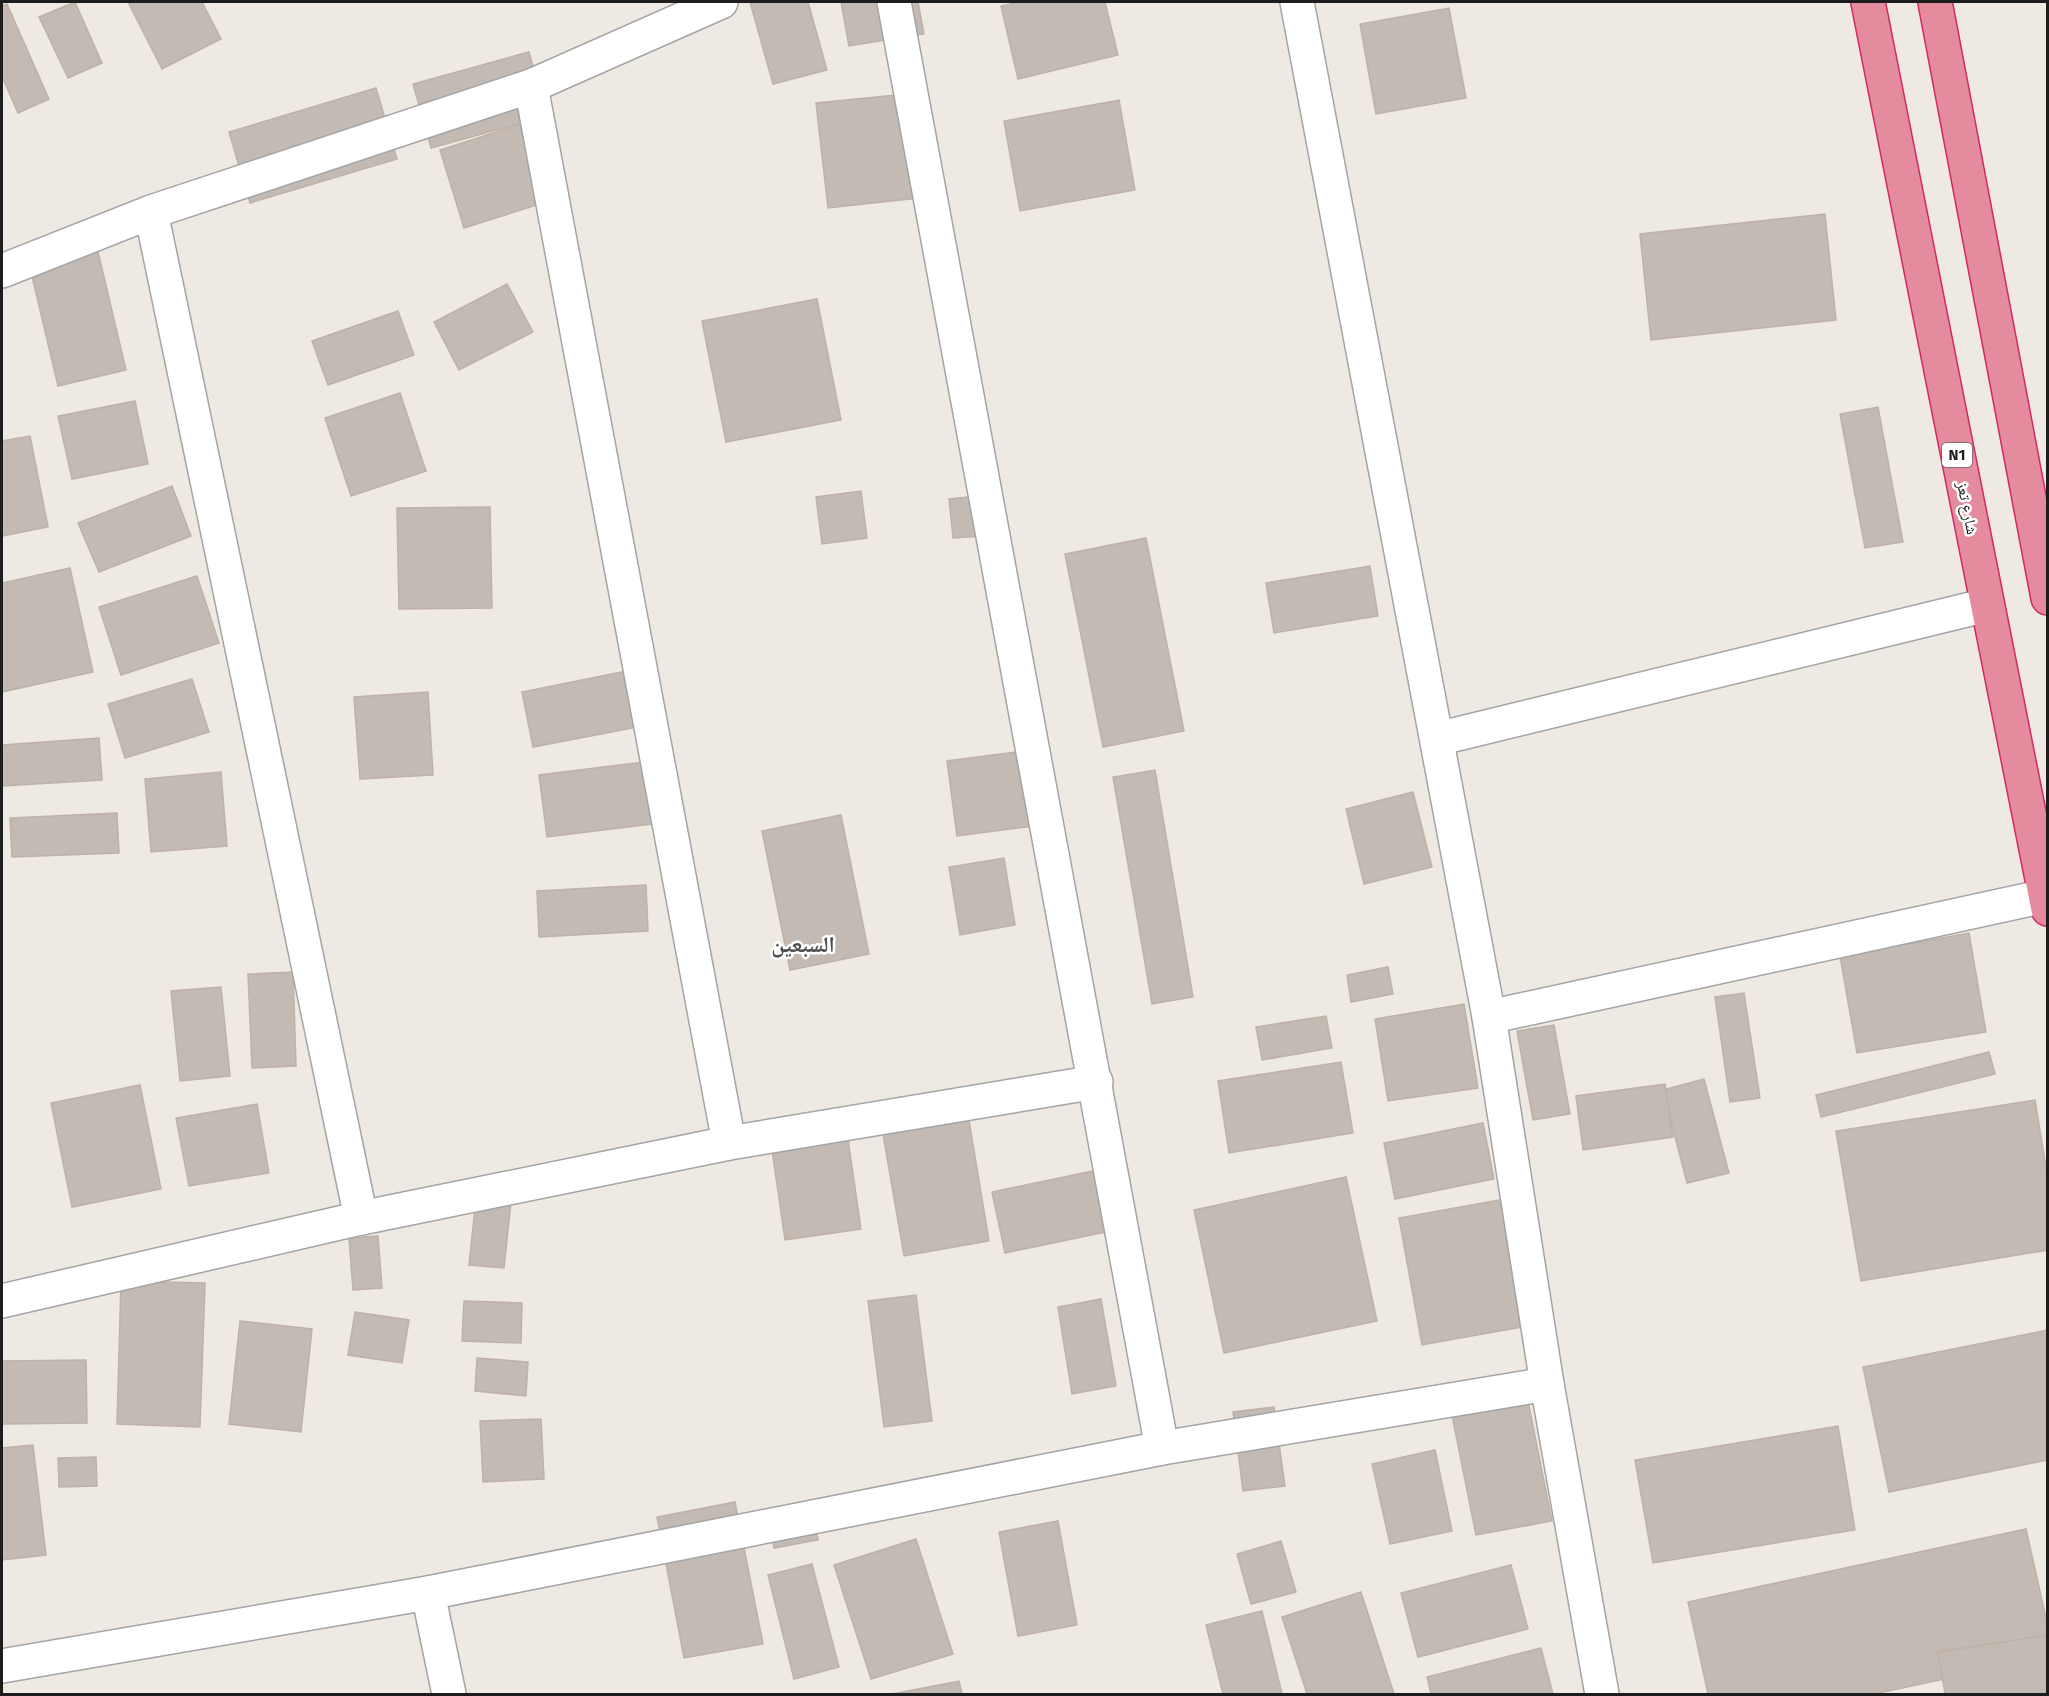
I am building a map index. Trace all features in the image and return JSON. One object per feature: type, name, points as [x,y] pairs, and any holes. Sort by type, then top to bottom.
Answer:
[{"type":"highway","name":"شارع تعز","points":[[1869,2],[2046,903]]},
{"type":"highway","points":[[1935,2],[2048,598]]},
{"type":"street","points":[[2,271],[151,212],[531,86],[721,2]]},
{"type":"street","points":[[894,2],[1096,1082],[1162,1448]]},
{"type":"street","points":[[1297,2],[1489,1017],[1547,1384],[1602,1695]]},
{"type":"street","points":[[531,86],[729,1143]]},
{"type":"street","points":[[151,212],[361,1218]]},
{"type":"street","points":[[1437,739],[1987,605]]},
{"type":"street","points":[[1489,1017],[2046,903]]},
{"type":"street","points":[[2,1301],[361,1218],[729,1143],[1096,1082]]},
{"type":"street","points":[[2,1666],[428,1593],[1162,1448],[1547,1384]]},
{"type":"street","points":[[428,1593],[449,1695]]},
{"type":"building","points":[[75,2],[102,63],[68,78],[39,17]]},
{"type":"building","points":[[128,2],[202,2],[221,39],[162,69]]},
{"type":"building","points":[[750,2],[808,2],[827,70],[773,84]]},
{"type":"building","points":[[841,2],[918,2],[924,34],[849,46]]},
{"type":"building","points":[[1019,2],[1105,2],[1118,55],[1018,79],[1001,6]]},
{"type":"building","points":[[7,4],[49,99],[18,113],[2,76],[2,6]]},
{"type":"building","points":[[1449,8],[1466,98],[1376,114],[1360,24]]},
{"type":"building","points":[[529,52],[547,116],[431,148],[413,84]]},
{"type":"building","points":[[376,88],[397,159],[250,203],[229,132]]},
{"type":"building","points":[[916,93],[928,197],[828,208],[816,103]]},
{"type":"building","points":[[1119,100],[1135,190],[1020,211],[1004,121]]},
{"type":"building","points":[[537,119],[562,197],[464,228],[440,150]]},
{"type":"building","points":[[1825,214],[1836,320],[1651,340],[1640,234]]},
{"type":"building","points":[[95,239],[126,370],[58,386],[27,255]]},
{"type":"building","points":[[507,284],[533,332],[459,370],[434,322]]},
{"type":"building","points":[[817,299],[841,420],[726,442],[702,321]]},
{"type":"building","points":[[398,311],[414,355],[328,385],[312,341]]},
{"type":"building","points":[[400,393],[426,471],[351,496],[325,418]]},
{"type":"building","points":[[135,401],[148,464],[72,479],[58,416]]},
{"type":"building","points":[[1878,407],[1903,542],[1865,548],[1840,414]]},
{"type":"building","points":[[30,436],[48,527],[2,536],[2,441]]},
{"type":"building","points":[[172,486],[191,536],[99,572],[78,523]]},
{"type":"building","points":[[861,491],[867,538],[822,544],[816,497]]},
{"type":"building","points":[[978,496],[982,536],[953,538],[949,499]]},
{"type":"building","points":[[490,507],[492,608],[399,609],[397,508]]},
{"type":"building","points":[[1146,538],[1184,731],[1103,747],[1065,554]]},
{"type":"building","points":[[1370,566],[1378,616],[1274,633],[1266,583]]},
{"type":"building","points":[[70,568],[93,672],[2,692],[2,583]]},
{"type":"building","points":[[197,576],[219,643],[121,675],[99,607]]},
{"type":"building","points":[[627,671],[638,727],[533,747],[522,692]]},
{"type":"building","points":[[192,679],[209,732],[125,758],[108,704]]},
{"type":"building","points":[[428,692],[433,775],[360,779],[354,697]]},
{"type":"building","points":[[99,738],[102,780],[2,786],[2,745]]},
{"type":"building","points":[[1032,750],[1042,825],[957,836],[947,761]]},
{"type":"building","points":[[668,759],[676,821],[547,837],[539,775]]},
{"type":"building","points":[[1155,770],[1193,997],[1152,1004],[1113,777]]},
{"type":"building","points":[[221,772],[227,846],[151,852],[145,779]]},
{"type":"building","points":[[1413,792],[1432,867],[1364,884],[1346,809]]},
{"type":"building","points":[[117,813],[119,853],[12,857],[10,818]]},
{"type":"building","points":[[841,815],[869,954],[790,970],[762,831]]},
{"type":"building","points":[[1004,858],[1015,925],[960,935],[949,867]]},
{"type":"building","points":[[646,885],[648,931],[539,937],[537,891]]},
{"type":"building","points":[[1969,933],[1986,1032],[1857,1053],[1840,956]]},
{"type":"building","points":[[1388,967],[1393,994],[1351,1002],[1347,975]]},
{"type":"building","points":[[293,972],[296,1066],[252,1068],[248,974]]},
{"type":"building","points":[[221,987],[230,1076],[180,1081],[171,991]]},
{"type":"building","points":[[1744,993],[1760,1098],[1730,1102],[1715,997]]},
{"type":"building","points":[[1464,1004],[1478,1088],[1388,1101],[1375,1019]]},
{"type":"building","points":[[1326,1016],[1332,1048],[1262,1060],[1256,1027]]},
{"type":"building","points":[[1554,1025],[1570,1114],[1533,1120],[1517,1031]]},
{"type":"building","points":[[1989,1052],[1995,1074],[1821,1117],[1816,1095]]},
{"type":"building","points":[[1341,1062],[1353,1133],[1229,1153],[1218,1081]]},
{"type":"building","points":[[1704,1079],[1729,1173],[1687,1183],[1663,1090]]},
{"type":"building","points":[[1665,1084],[1673,1137],[1583,1150],[1576,1096]]},
{"type":"building","points":[[140,1085],[161,1189],[72,1207],[51,1103]]},
{"type":"building","points":[[965,1096],[989,1241],[904,1256],[879,1111]]},
{"type":"building","points":[[2035,1100],[2048,1179],[2048,1250],[1861,1281],[1836,1131]]},
{"type":"building","points":[[257,1104],[269,1173],[189,1186],[176,1118]]},
{"type":"building","points":[[1483,1123],[1494,1179],[1395,1199],[1384,1143]]},
{"type":"building","points":[[847,1132],[861,1229],[785,1240],[771,1143]]},
{"type":"building","points":[[1117,1166],[1130,1227],[1005,1253],[992,1192]]},
{"type":"building","points":[[1346,1177],[1377,1321],[1224,1353],[1194,1210]]},
{"type":"building","points":[[476,1198],[511,1202],[504,1268],[469,1265]]},
{"type":"building","points":[[1504,1199],[1527,1326],[1422,1345],[1399,1218]]},
{"type":"building","points":[[378,1236],[382,1288],[353,1290],[349,1238]]},
{"type":"building","points":[[121,1281],[205,1283],[200,1427],[117,1424]]},
{"type":"building","points":[[916,1295],[932,1421],[884,1427],[868,1301]]},
{"type":"building","points":[[1101,1299],[1116,1386],[1072,1394],[1058,1307]]},
{"type":"building","points":[[464,1301],[522,1303],[521,1343],[462,1341]]},
{"type":"building","points":[[355,1312],[409,1320],[402,1363],[348,1355]]},
{"type":"building","points":[[240,1321],[312,1329],[301,1432],[229,1424]]},
{"type":"building","points":[[2048,1330],[2048,1460],[1889,1492],[1863,1367]]},
{"type":"building","points":[[477,1358],[528,1362],[526,1396],[475,1391]]},
{"type":"building","points":[[86,1360],[87,1423],[2,1424],[2,1361]]},
{"type":"building","points":[[1525,1386],[1552,1521],[1476,1535],[1449,1400]]},
{"type":"building","points":[[1274,1407],[1285,1486],[1243,1491],[1233,1412]]},
{"type":"building","points":[[541,1419],[544,1479],[483,1482],[480,1421]]},
{"type":"building","points":[[1838,1426],[1855,1530],[1653,1563],[1635,1460]]},
{"type":"building","points":[[33,1445],[46,1555],[2,1560],[2,1448]]},
{"type":"building","points":[[1435,1450],[1452,1531],[1390,1544],[1372,1464]]},
{"type":"building","points":[[96,1457],[97,1486],[59,1487],[58,1458]]},
{"type":"building","points":[[735,1502],[763,1644],[684,1658],[657,1517]]},
{"type":"building","points":[[812,1502],[818,1540],[774,1548],[768,1509]]},
{"type":"building","points":[[1058,1521],[1077,1625],[1018,1636],[999,1532]]},
{"type":"building","points":[[2026,1529],[2048,1627],[2048,1657],[1874,1694],[1708,1694],[1688,1602]]},
{"type":"building","points":[[916,1539],[953,1654],[871,1679],[834,1565]]},
{"type":"building","points":[[1281,1541],[1296,1592],[1251,1604],[1237,1554]]},
{"type":"building","points":[[812,1564],[839,1667],[794,1679],[768,1575]]},
{"type":"building","points":[[1511,1565],[1528,1629],[1418,1657],[1401,1593]]},
{"type":"building","points":[[1361,1592],[1394,1694],[1307,1694],[1282,1617]]},
{"type":"building","points":[[1262,1611],[1282,1694],[1223,1694],[1206,1625]]},
{"type":"building","points":[[2048,1635],[2048,1694],[1945,1694],[1938,1652]]},
{"type":"building","points":[[1541,1648],[1553,1694],[1431,1694],[1427,1677]]},
{"type":"building","points":[[959,1681],[962,1694],[892,1694]]},
{"type":"district","name":"السبعين","points":[[803,944]]}]
